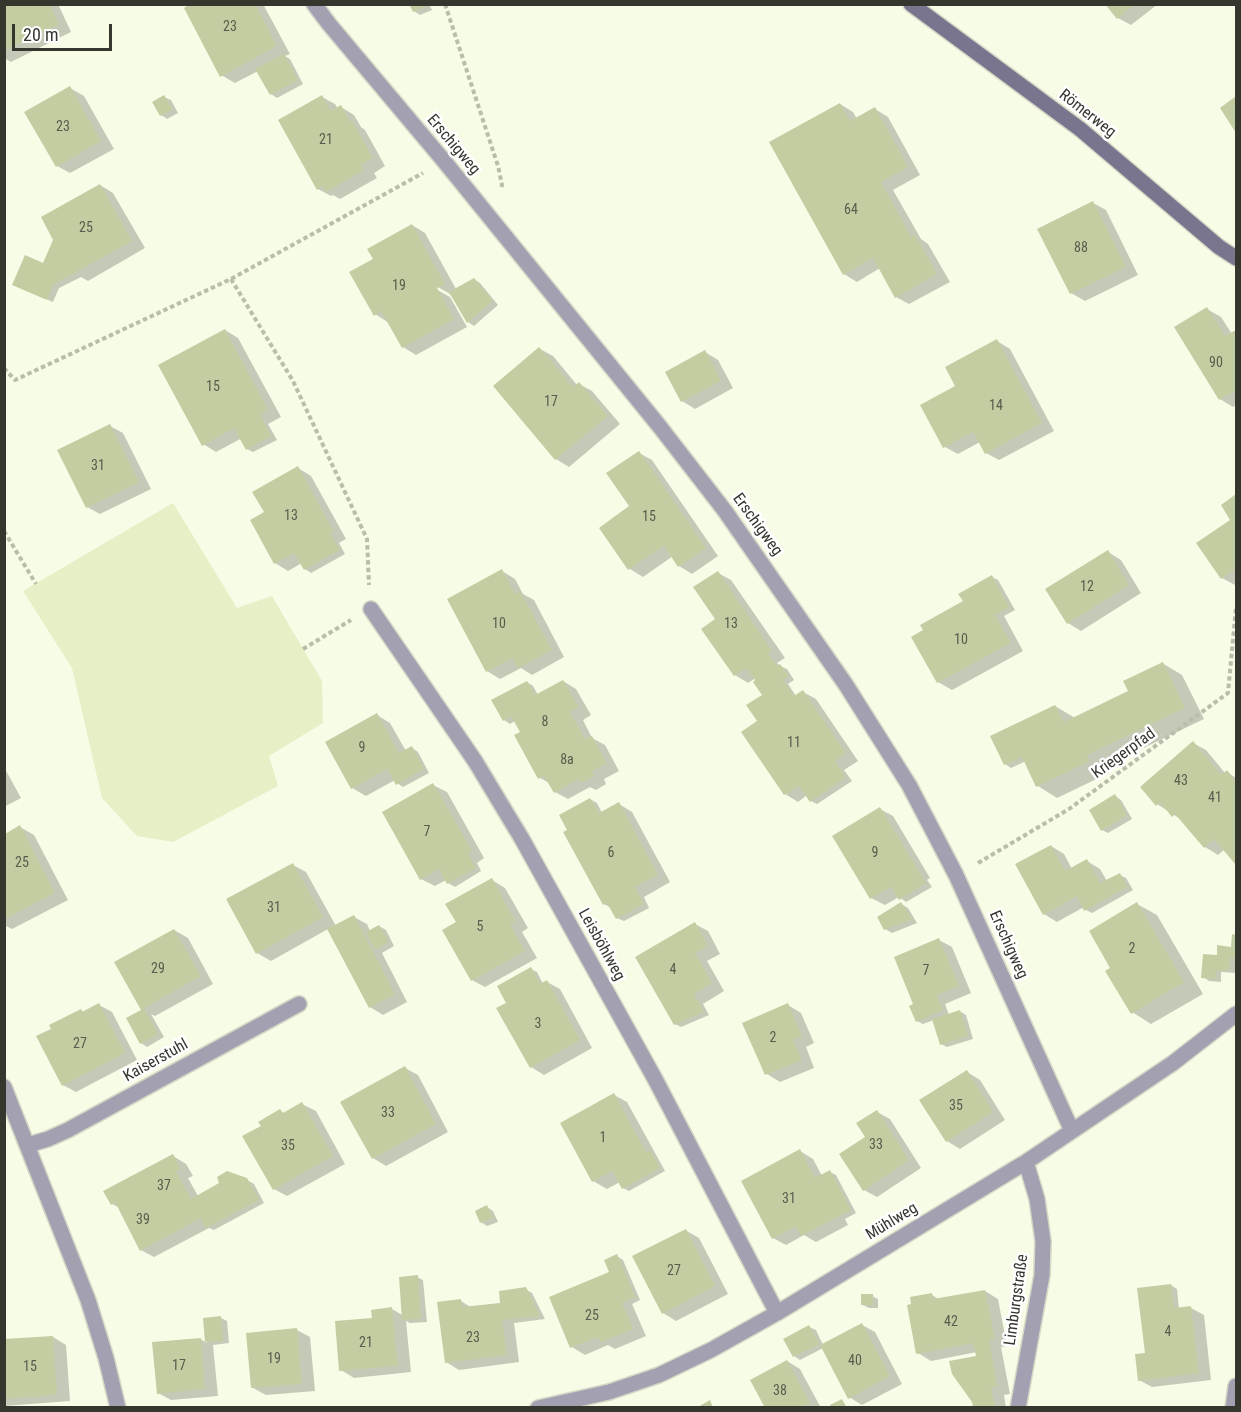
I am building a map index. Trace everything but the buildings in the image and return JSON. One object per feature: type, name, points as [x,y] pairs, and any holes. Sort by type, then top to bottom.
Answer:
[{"type":"street","name":"Erschigweg","points":[[314,4],[660,427],[746,540],[846,685],[909,785],[956,875],[1072,1131]]},
{"type":"street","name":"Römerweg","points":[[911,4],[1080,129],[1219,247],[1236,258]]},
{"type":"street","name":"Leisböhlweg","points":[[371,609],[475,761],[522,839],[655,1079],[777,1313]]},
{"type":"street","name":"Kaiserstuhl","points":[[28,1145],[68,1130],[299,1004]]},
{"type":"street","name":"Mühlweg","points":[[538,1407],[609,1392],[658,1375],[711,1350],[777,1313],[1026,1162],[1173,1063],[1236,1014]]},
{"type":"street","points":[[4,1087],[10,1118],[28,1145],[88,1300],[118,1407]]},
{"type":"street","name":"Limburgstraße","points":[[1018,1407],[1042,1275],[1043,1252],[1037,1199],[1026,1162]]},
{"type":"street","points":[[1233,1407],[1236,1386]]},
{"type":"path","points":[[445,4],[498,166],[502,185],[499,201],[491,219]]},
{"type":"path","points":[[4,368],[15,380],[231,279],[444,162]]},
{"type":"path","points":[[231,279],[293,381],[367,539],[371,609],[303,649]]},
{"type":"path","points":[[4,531],[36,584]]},
{"type":"path","name":"Kriegerpfad","points":[[956,875],[1069,809],[1228,693],[1236,607]]},
{"type":"green space","points":[[173,503],[237,608],[272,596],[322,681],[323,723],[269,756],[278,786],[173,842],[137,836],[102,798],[72,668],[23,591]]}]
